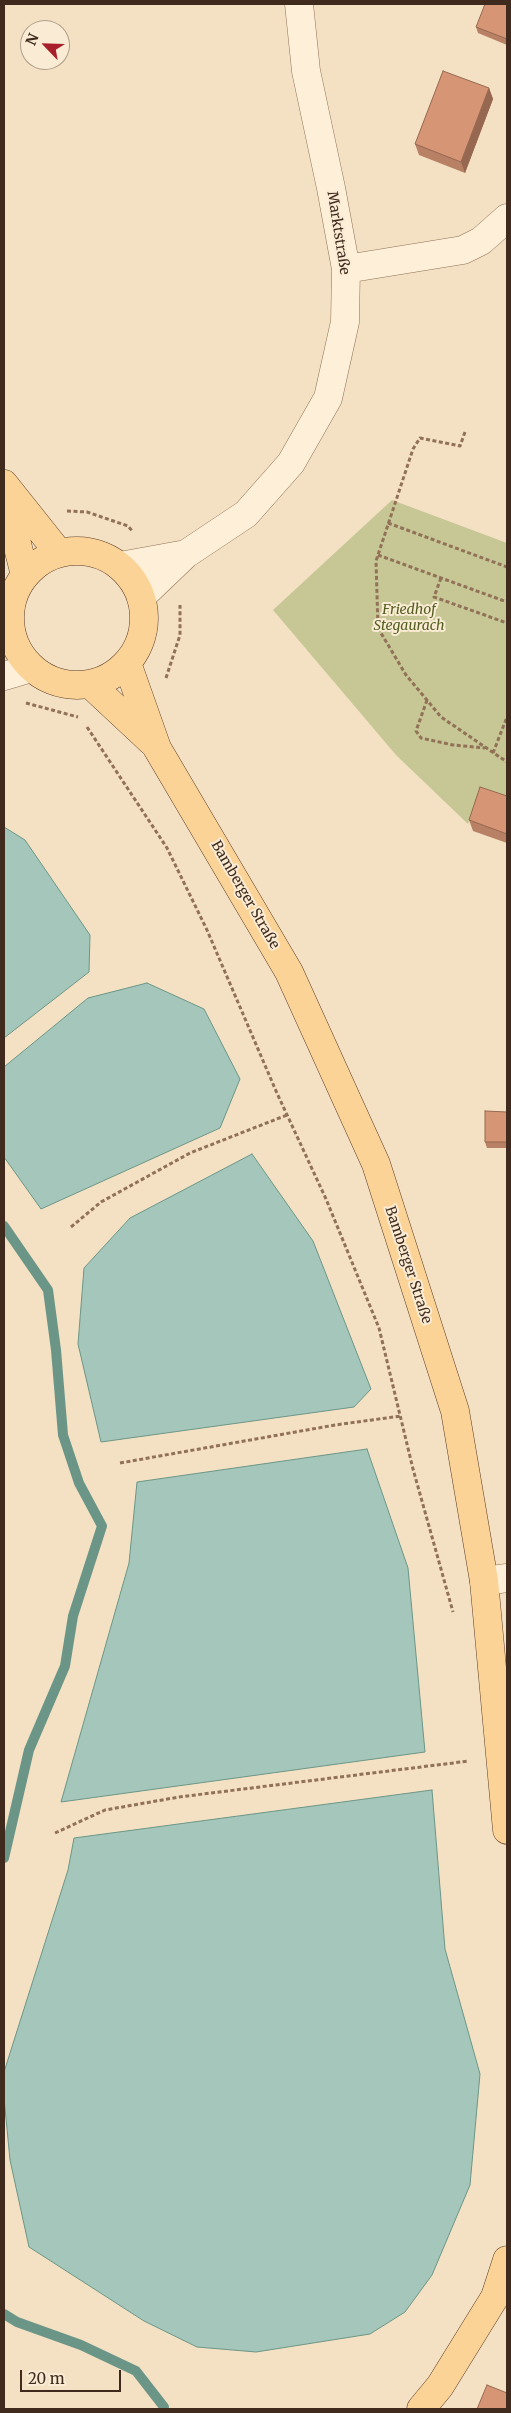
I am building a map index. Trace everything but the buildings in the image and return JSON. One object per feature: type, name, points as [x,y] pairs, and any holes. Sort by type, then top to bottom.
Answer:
[{"type":"main road","points":[[4,484],[59,553]]},
{"type":"main road","points":[[4,493],[25,575]]},
{"type":"main road","points":[[80,550],[102,555],[120,566],[132,580],[141,597],[144,614],[137,648],[127,663],[104,680],[90,684],[69,685],[49,679],[31,668],[7,632],[15,591],[25,575],[41,561],[59,553],[80,550]]},
{"type":"main road","name":"Bamberger Straße","points":[[127,663],[157,748],[289,972],[376,1164],[456,1411],[495,1579],[501,1758],[507,1830]]},
{"type":"main road","name":"Bamberger Straße","points":[[90,684],[157,748]]},
{"type":"main road","points":[[421,2409],[440,2386],[495,2297],[507,2260]]},
{"type":"street","name":"Marktstraße","points":[[141,597],[186,554],[246,514],[291,463],[328,398],[345,322],[346,269],[306,71],[299,4]]},
{"type":"street","points":[[346,269],[463,250],[482,241],[507,218]]},
{"type":"street","name":"Marktstraße","points":[[120,566],[186,554]]},
{"type":"street","points":[[11,686],[31,668]]},
{"type":"path","points":[[465,432],[460,446],[420,438],[413,449],[376,561],[378,628],[406,676],[441,717],[507,762]]},
{"type":"path","points":[[388,523],[507,567]]},
{"type":"path","points":[[378,555],[507,602]]},
{"type":"path","points":[[441,578],[434,598],[507,624]]},
{"type":"path","points":[[11,686],[26,703],[81,718]]},
{"type":"path","points":[[427,700],[416,731],[421,738],[452,745],[485,748]]},
{"type":"path","points":[[493,753],[507,717]]},
{"type":"path","points":[[86,725],[167,848],[207,930],[287,1116],[326,1199],[379,1328],[456,1621]]},
{"type":"path","points":[[71,1227],[101,1202],[190,1153],[287,1116]]},
{"type":"path","points":[[120,1463],[335,1425],[401,1416]]},
{"type":"path","points":[[56,1833],[105,1810],[179,1797],[421,1766],[501,1758]]},
{"type":"green space","name":"Friedhof Stegaurach","points":[[392,500],[507,543],[507,803],[481,794],[468,824],[396,755],[273,610]]},
{"type":"water","points":[[4,827],[25,840],[90,935],[89,972],[4,1038]]},
{"type":"water","points":[[147,983],[204,1009],[240,1079],[220,1128],[41,1209],[4,1157],[4,1067],[88,998]]},
{"type":"water","points":[[252,1154],[313,1241],[371,1389],[354,1407],[101,1442],[78,1344],[84,1268],[130,1218]]},
{"type":"water","points":[[367,1449],[408,1568],[425,1752],[61,1802],[129,1563],[137,1482]]},
{"type":"water","points":[[432,1790],[445,1949],[480,2074],[470,2185],[432,2275],[405,2312],[370,2334],[256,2352],[197,2347],[144,2321],[29,2247],[10,2160],[4,2098],[4,2072],[68,1870],[74,1838]]},
{"type":"waterway","points":[[4,1226],[48,1290],[56,1350],[63,1435],[79,1483],[102,1526],[73,1616],[65,1666],[29,1750],[4,1858]]},
{"type":"waterway","points":[[4,2314],[17,2322],[81,2345],[136,2371],[164,2407]]}]
